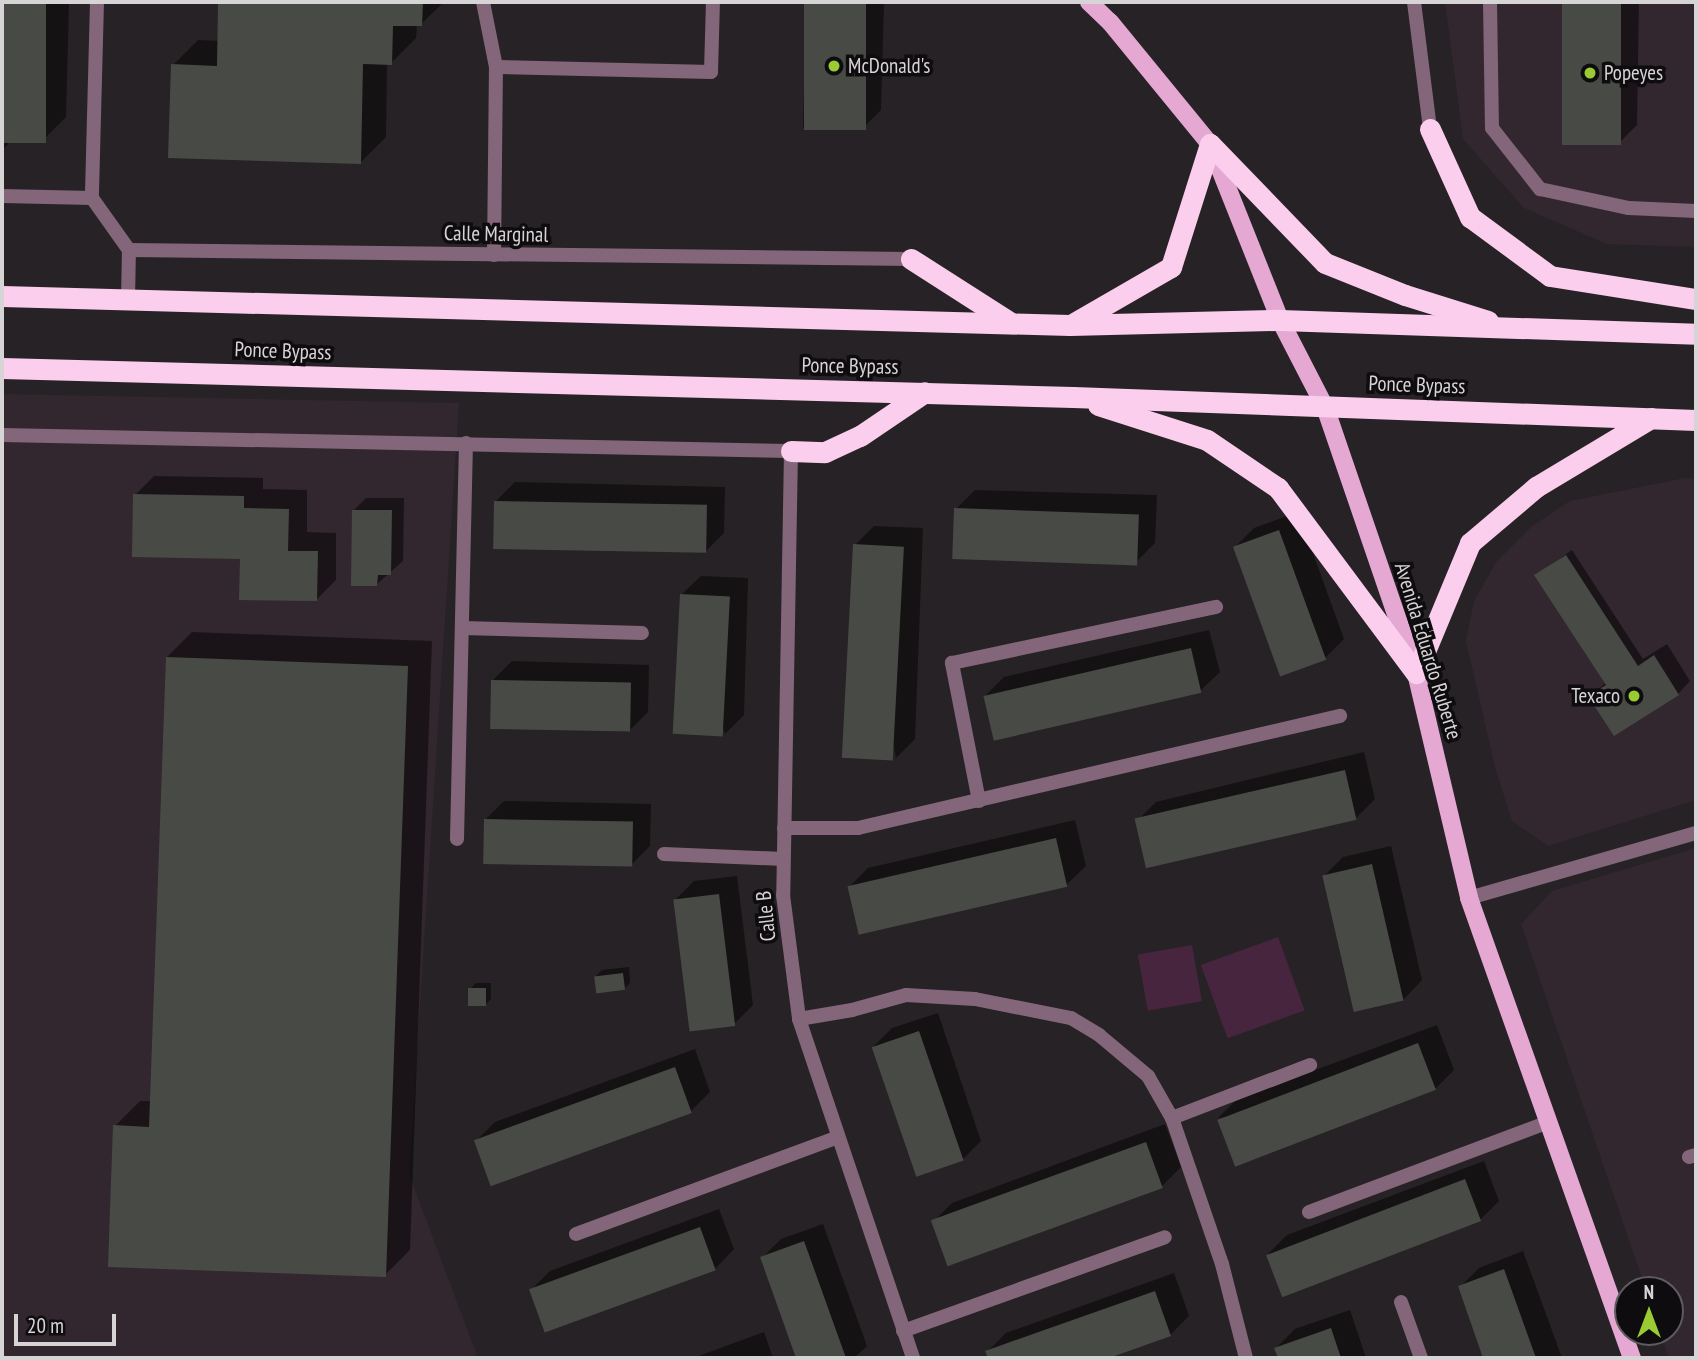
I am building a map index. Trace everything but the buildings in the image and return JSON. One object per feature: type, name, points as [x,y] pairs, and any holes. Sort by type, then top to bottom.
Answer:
[{"type":"highway","points":[[1430,129],[1470,217],[1550,276],[1696,299]]},
{"type":"highway","points":[[1070,326],[1171,267],[1210,144],[1325,263],[1405,295],[1514,329]]},
{"type":"highway","points":[[911,259],[1013,324]]},
{"type":"highway","points":[[2,296],[1070,326],[1280,320],[1696,334]]},
{"type":"highway","name":"Ponce Bypass","points":[[2,368],[925,392],[1696,421]]},
{"type":"highway","points":[[791,451],[825,452],[860,436],[925,392]]},
{"type":"highway","points":[[1073,397],[1207,440],[1278,488],[1416,673]]},
{"type":"highway","points":[[1416,673],[1471,543],[1536,487],[1651,418]]},
{"type":"main road","name":"Avenida Eduardo Ruberte","points":[[1090,2],[1110,22],[1210,144],[1280,320],[1325,407],[1416,673],[1469,898],[1632,1358]]},
{"type":"street","points":[[97,2],[92,198],[129,250],[128,300]]},
{"type":"street","points":[[482,2],[496,67],[494,255]]},
{"type":"street","points":[[496,67],[711,72],[713,2]]},
{"type":"street","points":[[1414,2],[1430,129]]},
{"type":"street","points":[[1490,2],[1492,128],[1540,189],[1629,208],[1696,211]]},
{"type":"street","points":[[2,196],[92,198]]},
{"type":"street","name":"Calle Marginal","points":[[129,250],[911,259]]},
{"type":"street","points":[[2,435],[791,451]]},
{"type":"street","points":[[457,839],[466,443]]},
{"type":"street","name":"Calle B","points":[[791,451],[783,895],[799,1019],[913,1358]]},
{"type":"street","points":[[979,800],[952,663],[1216,607]]},
{"type":"street","points":[[462,628],[642,633]]},
{"type":"street","points":[[784,828],[858,828],[1340,716]]},
{"type":"street","points":[[1469,898],[1696,833]]},
{"type":"street","points":[[664,854],[783,859]]},
{"type":"street","points":[[799,1019],[852,1010],[906,996],[975,999],[1071,1018],[1099,1035],[1148,1076],[1172,1118],[1222,1264],[1246,1358]]},
{"type":"street","points":[[1172,1118],[1310,1065]]},
{"type":"street","points":[[1309,1212],[1549,1122]]},
{"type":"street","points":[[576,1234],[838,1137]]},
{"type":"street","points":[[903,1331],[1166,1237]]},
{"type":"street","points":[[1401,1302],[1421,1358]]},
{"type":"shaded area","points":[[1445,2],[1696,2],[1696,247],[1607,244],[1524,208],[1463,139]]},
{"type":"shaded area","points":[[2,394],[459,403],[409,1174],[478,1358],[2,1358]]},
{"type":"shaded area","points":[[1685,478],[1696,479],[1696,800],[1548,846],[1512,821],[1495,767],[1466,641],[1474,601],[1496,562],[1531,527],[1570,501]]},
{"type":"shaded area","points":[[1696,848],[1696,1358],[1669,1358],[1665,1346],[1684,1346],[1684,1276],[1641,1276],[1521,924],[1552,891]]},
{"type":"shaded area","points":[[1278,937],[1305,1010],[1228,1038],[1201,965]]},
{"type":"shaded area","points":[[1192,945],[1202,1001],[1148,1011],[1138,955]]},
{"type":"place","name":"McDonald's","points":[[834,66]]},
{"type":"place","name":"Popeyes","points":[[1590,73]]},
{"type":"place","name":"Texaco","points":[[1634,696]]}]
